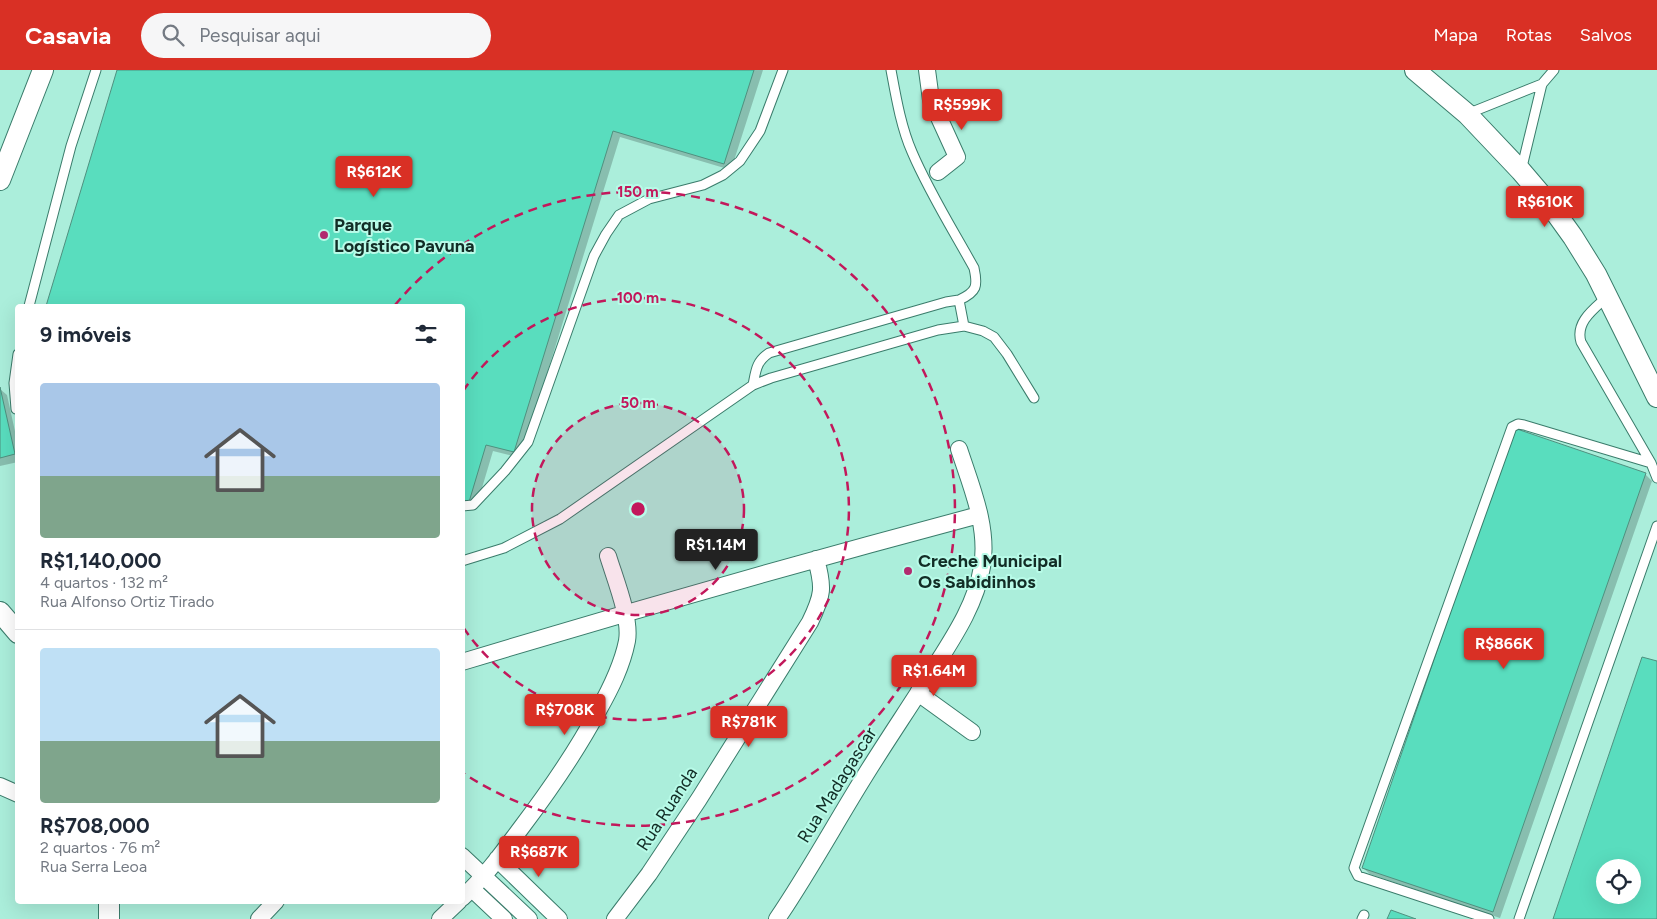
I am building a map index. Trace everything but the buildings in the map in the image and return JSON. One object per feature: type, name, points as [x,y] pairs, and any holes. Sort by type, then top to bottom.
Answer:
[{"type":"street","points":[[0,180],[43,70]]},
{"type":"street","points":[[927,70],[931,100],[957,157],[938,172]]},
{"type":"street","points":[[1415,70],[1467,114],[1550,205],[1573,237],[1608,297],[1657,398]]},
{"type":"street","name":"Rua Madagascar","points":[[777,919],[964,618],[979,580],[983,566],[984,545],[979,515],[959,449]]},
{"type":"street","points":[[465,661],[624,613],[979,515]]},
{"type":"street","points":[[504,919],[468,893],[497,859],[541,801],[580,742],[606,698],[619,670],[627,640],[628,623],[608,556]]},
{"type":"street","name":"Rua Ruanda","points":[[615,919],[648,874],[698,799],[810,622],[822,594],[822,579],[816,559]]},
{"type":"street","points":[[0,612],[15,630]]},
{"type":"street","points":[[920,690],[972,732]]},
{"type":"street","points":[[0,786],[15,793]]},
{"type":"street","points":[[465,859],[529,919]]},
{"type":"street","points":[[497,859],[559,919]]},
{"type":"street","points":[[108,919],[109,904]]},
{"type":"street","points":[[260,912],[272,904]]},
{"type":"street","points":[[440,919],[456,904]]},
{"type":"lane","points":[[29,304],[71,146],[96,70]]},
{"type":"lane","points":[[465,506],[473,505],[505,472],[528,442],[594,256],[619,216],[649,199],[702,185],[723,175],[740,161],[760,131],[783,70]]},
{"type":"lane","points":[[753,385],[761,359],[769,353],[946,302],[959,300],[970,295],[976,286],[977,279],[974,268],[911,151],[898,108],[891,70]]},
{"type":"lane","points":[[1521,171],[1542,84],[1554,70]]},
{"type":"lane","points":[[1467,114],[1542,84]]},
{"type":"lane","points":[[1608,297],[1584,320],[1579,335],[1581,342],[1651,463],[1657,478]]},
{"type":"lane","points":[[959,300],[964,326]]},
{"type":"lane","points":[[465,560],[504,548],[560,518],[753,385],[771,378],[938,330],[964,326],[982,331],[994,337],[1008,354],[1034,398]]},
{"type":"lane","points":[[15,376],[15,392]]},
{"type":"lane","points":[[6,411],[15,409]]},
{"type":"lane","points":[[1489,919],[1358,876],[1354,868],[1356,862],[1512,427],[1518,424],[1524,425],[1651,463]]},
{"type":"lane","points":[[1519,919],[1657,526]]},
{"type":"place","name":"Parque Logístico Pavuna","points":[[324,235]]},
{"type":"place","name":"Creche Municipal Os Sabidinhos","points":[[908,571]]}]
